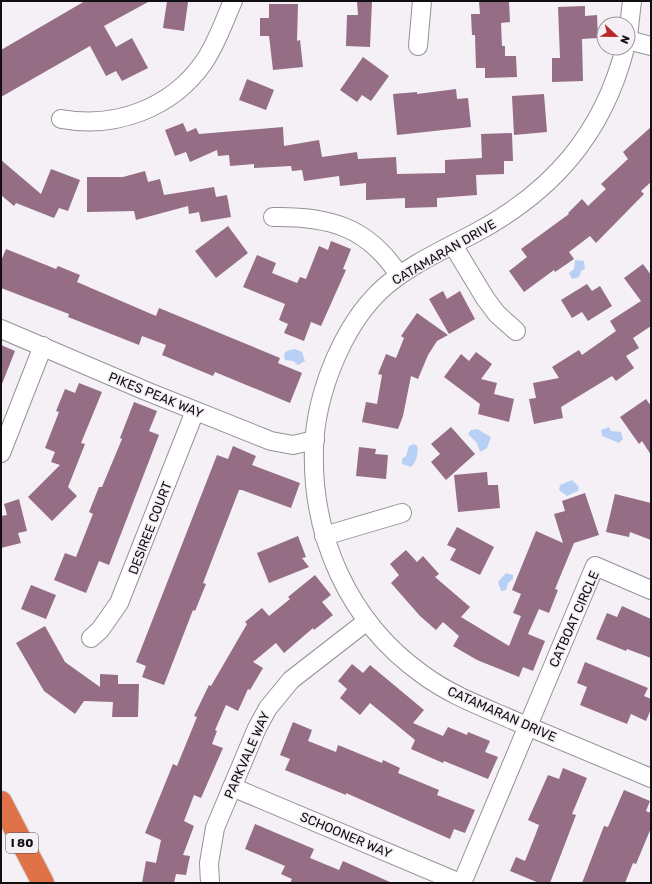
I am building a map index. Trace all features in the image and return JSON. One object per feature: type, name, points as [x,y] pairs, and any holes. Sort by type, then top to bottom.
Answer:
[{"type":"highway","name":"I 80","points":[[1,802],[43,883]]},
{"type":"street","points":[[61,119],[94,122],[117,119],[140,113],[172,95],[198,70],[205,60],[233,1]]},
{"type":"street","points":[[418,46],[422,1]]},
{"type":"street","points":[[630,16],[632,1]]},
{"type":"street","points":[[636,42],[651,46]]},
{"type":"street","name":"CATAMARAN DRIVE","points":[[622,56],[610,94],[597,120],[582,144],[564,167],[544,187],[497,221],[399,275],[381,290],[366,306],[341,346],[321,401],[315,440],[315,495],[324,536],[332,561],[344,585],[367,621],[402,659],[423,676],[458,696],[651,778]]},
{"type":"street","points":[[273,217],[297,216],[321,219],[344,226],[364,237],[382,252],[399,275]]},
{"type":"street","points":[[453,245],[485,298],[497,314],[516,331]]},
{"type":"street","name":"PIKES PEAK WAY","points":[[1,329],[195,411],[282,444],[298,444],[315,440]]},
{"type":"street","points":[[1,453],[42,346]]},
{"type":"street","name":"DESIREE COURT","points":[[91,638],[100,630],[120,603],[195,411]]},
{"type":"street","points":[[324,536],[402,513]]},
{"type":"street","name":"CATBOAT CIRCLE","points":[[528,726],[595,566],[651,590]]},
{"type":"street","name":"PARKVALE WAY","points":[[210,883],[209,863],[216,828],[257,728],[275,698],[291,680],[367,621]]},
{"type":"street","name":"SCHOONER WAY","points":[[232,787],[461,883],[528,726]]},
{"type":"water","points":[[575,260],[584,261],[585,269],[581,271],[579,277],[572,279],[569,273],[574,269]]},
{"type":"water","points":[[295,349],[302,352],[305,361],[298,365],[293,361],[285,360],[285,352]]},
{"type":"water","points":[[609,427],[611,431],[621,432],[623,439],[619,443],[602,436],[601,430]]},
{"type":"water","points":[[477,429],[491,437],[487,448],[480,452],[477,443],[468,434],[471,430]]},
{"type":"water","points":[[414,444],[417,445],[418,451],[414,463],[411,467],[402,464],[402,459],[406,456],[409,446]]},
{"type":"water","points":[[572,480],[579,487],[578,491],[567,496],[559,490],[560,485]]},
{"type":"water","points":[[506,573],[513,575],[513,579],[508,583],[506,590],[501,591],[498,582]]},
{"type":"building","points":[[85,1],[150,1],[104,26],[116,47],[132,38],[148,68],[122,81],[116,71],[106,76],[90,46],[1,97],[1,50]]},
{"type":"building","points":[[167,1],[188,2],[184,31],[163,28]]},
{"type":"building","points":[[357,1],[372,1],[370,47],[346,46],[347,15],[358,15]]},
{"type":"building","points":[[509,1],[510,22],[501,23],[502,46],[505,46],[505,56],[516,56],[517,77],[485,78],[485,68],[476,68],[475,35],[472,35],[471,14],[480,14],[479,2]]},
{"type":"building","points":[[269,4],[298,4],[297,41],[300,40],[303,67],[273,70],[269,36],[260,36],[260,18],[269,18]]},
{"type":"building","points":[[585,6],[585,16],[597,15],[596,38],[582,39],[583,81],[552,82],[552,58],[560,58],[558,7]]},
{"type":"building","points":[[363,57],[389,76],[371,101],[362,95],[357,102],[340,90]]},
{"type":"building","points":[[247,79],[274,90],[266,110],[239,100]]},
{"type":"building","points":[[456,89],[457,99],[468,98],[471,127],[397,135],[393,94],[417,92],[417,94]]},
{"type":"building","points":[[544,94],[547,132],[514,135],[512,96]]},
{"type":"building","points":[[183,123],[187,132],[196,128],[199,134],[283,127],[284,146],[319,140],[322,157],[357,152],[358,159],[396,157],[397,174],[445,173],[445,160],[482,158],[481,134],[512,133],[513,161],[504,161],[504,174],[476,175],[477,195],[437,198],[437,207],[405,208],[405,198],[366,200],[366,183],[340,186],[339,176],[304,181],[302,170],[292,171],[291,166],[254,168],[254,164],[230,166],[229,155],[218,156],[217,150],[190,162],[186,152],[175,156],[165,130]]},
{"type":"building","points":[[651,127],[651,182],[641,191],[644,194],[596,243],[590,236],[569,252],[574,259],[555,272],[554,270],[524,292],[509,271],[527,257],[521,249],[569,214],[568,213],[582,199],[588,206],[606,189],[601,184],[628,159],[623,152]]},
{"type":"building","points":[[1,160],[41,194],[51,169],[80,180],[68,211],[59,208],[54,218],[16,203],[14,206],[1,195]]},
{"type":"building","points":[[145,171],[148,182],[160,179],[164,195],[214,187],[216,197],[227,195],[231,217],[201,222],[199,212],[189,214],[188,206],[136,220],[134,211],[87,212],[87,177],[123,177]]},
{"type":"building","points":[[228,226],[248,253],[216,278],[195,251]]},
{"type":"building","points":[[331,241],[351,249],[343,269],[346,270],[321,326],[311,322],[304,341],[284,333],[288,324],[279,320],[285,304],[243,287],[257,255],[276,263],[272,273],[297,283],[300,277],[306,279],[319,246],[328,250]]},
{"type":"building","points":[[6,249],[56,269],[58,266],[80,275],[77,282],[156,316],[159,308],[280,358],[278,363],[302,373],[290,403],[215,372],[213,376],[162,355],[166,345],[142,336],[139,345],[68,317],[69,314],[1,288],[1,261]]},
{"type":"building","points":[[643,264],[651,275],[651,326],[633,338],[639,348],[626,356],[634,368],[616,381],[612,376],[561,407],[563,418],[534,424],[529,399],[536,398],[533,383],[559,378],[552,367],[579,350],[582,355],[616,331],[610,321],[641,301],[624,278]]},
{"type":"building","points":[[587,284],[592,291],[600,286],[612,306],[588,321],[582,312],[572,318],[561,300]]},
{"type":"building","points":[[443,291],[447,299],[460,291],[475,319],[449,334],[429,299]]},
{"type":"building","points":[[417,313],[448,335],[437,341],[428,355],[418,379],[411,376],[403,416],[398,429],[362,422],[366,402],[377,404],[382,375],[378,374],[386,354],[396,358],[404,338],[401,336]]},
{"type":"building","points":[[1,345],[15,351],[2,384],[1,384]]},
{"type":"building","points":[[476,352],[492,364],[481,379],[497,383],[494,394],[514,399],[509,422],[478,414],[480,404],[444,377],[461,354],[469,361]]},
{"type":"building","points":[[79,383],[102,392],[81,443],[85,444],[68,487],[77,496],[52,521],[28,497],[60,465],[51,462],[55,452],[45,448],[59,412],[56,411],[65,389],[75,393]]},
{"type":"building","points":[[646,399],[651,406],[651,455],[642,441],[639,444],[620,417]]},
{"type":"building","points":[[134,402],[157,411],[149,431],[159,435],[109,565],[99,561],[86,593],[54,580],[65,553],[76,557],[93,514],[89,512],[99,487],[102,487],[122,439],[120,438]]},
{"type":"building","points":[[451,427],[475,454],[446,480],[431,462],[440,454],[431,444]]},
{"type":"building","points":[[233,446],[256,456],[252,465],[300,483],[291,508],[239,490],[203,583],[206,584],[195,611],[193,610],[164,685],[142,677],[146,666],[136,662],[217,455],[228,459]]},
{"type":"building","points":[[359,447],[376,449],[375,454],[388,455],[386,479],[356,476]]},
{"type":"building","points":[[487,472],[488,485],[498,485],[500,508],[458,512],[454,475]]},
{"type":"building","points":[[585,493],[599,535],[574,543],[555,589],[558,590],[549,613],[539,609],[528,634],[545,641],[533,671],[523,667],[519,677],[477,660],[453,646],[459,636],[443,622],[436,630],[420,616],[391,583],[399,575],[390,564],[406,550],[417,562],[423,556],[439,574],[435,577],[470,607],[461,617],[509,646],[521,616],[513,613],[521,594],[512,590],[536,531],[563,543],[554,514],[565,511],[562,501]]},
{"type":"building","points":[[615,494],[651,503],[651,540],[630,532],[629,537],[606,532]]},
{"type":"building","points":[[19,499],[27,531],[18,533],[21,543],[1,548],[1,516],[7,515],[4,504]]},
{"type":"building","points":[[457,527],[494,547],[480,575],[450,560],[456,549],[447,545]]},
{"type":"building","points":[[298,536],[306,557],[302,558],[309,567],[269,583],[257,553]]},
{"type":"building","points":[[315,575],[331,595],[322,602],[333,615],[314,630],[313,628],[284,653],[276,643],[253,662],[263,668],[250,690],[248,689],[238,711],[226,705],[215,730],[217,731],[212,744],[223,748],[201,798],[194,795],[184,821],[194,826],[183,855],[190,856],[186,875],[176,874],[174,883],[142,883],[146,861],[156,863],[161,840],[145,833],[173,764],[177,766],[197,717],[194,716],[209,685],[211,686],[247,624],[245,622],[262,608],[269,616],[290,599],[288,597]]},
{"type":"building","points":[[31,585],[56,595],[46,619],[21,609]]},
{"type":"building","points":[[622,606],[651,619],[651,658],[627,649],[626,651],[596,639],[607,613],[617,617]]},
{"type":"building","points":[[45,626],[65,662],[100,687],[100,674],[118,675],[118,684],[139,684],[138,717],[112,717],[113,702],[84,701],[75,714],[44,691],[16,643]]},
{"type":"building","points":[[585,662],[648,688],[644,696],[651,699],[651,709],[646,721],[631,714],[627,724],[580,705],[587,687],[577,683]]},
{"type":"building","points":[[352,664],[363,673],[370,665],[424,710],[413,723],[443,736],[448,727],[467,735],[468,732],[490,741],[485,752],[498,757],[488,779],[444,761],[443,763],[411,749],[415,740],[370,703],[360,715],[340,698],[347,689],[338,681]]},
{"type":"building","points":[[293,722],[312,730],[308,741],[336,752],[338,745],[382,763],[383,760],[400,768],[398,773],[439,790],[437,795],[475,810],[465,833],[454,829],[450,839],[346,793],[346,795],[285,770],[290,759],[280,755]]},
{"type":"building","points":[[563,768],[587,778],[572,814],[576,815],[550,883],[539,883],[510,871],[516,857],[525,861],[535,836],[539,825],[528,820],[548,775],[559,779]]},
{"type":"building","points":[[624,790],[650,801],[646,811],[651,813],[651,828],[636,864],[633,863],[625,883],[582,883],[604,826],[608,827]]},
{"type":"building","points":[[255,824],[314,849],[310,858],[339,870],[343,861],[392,883],[290,883],[292,879],[281,874],[285,866],[245,849]]}]
